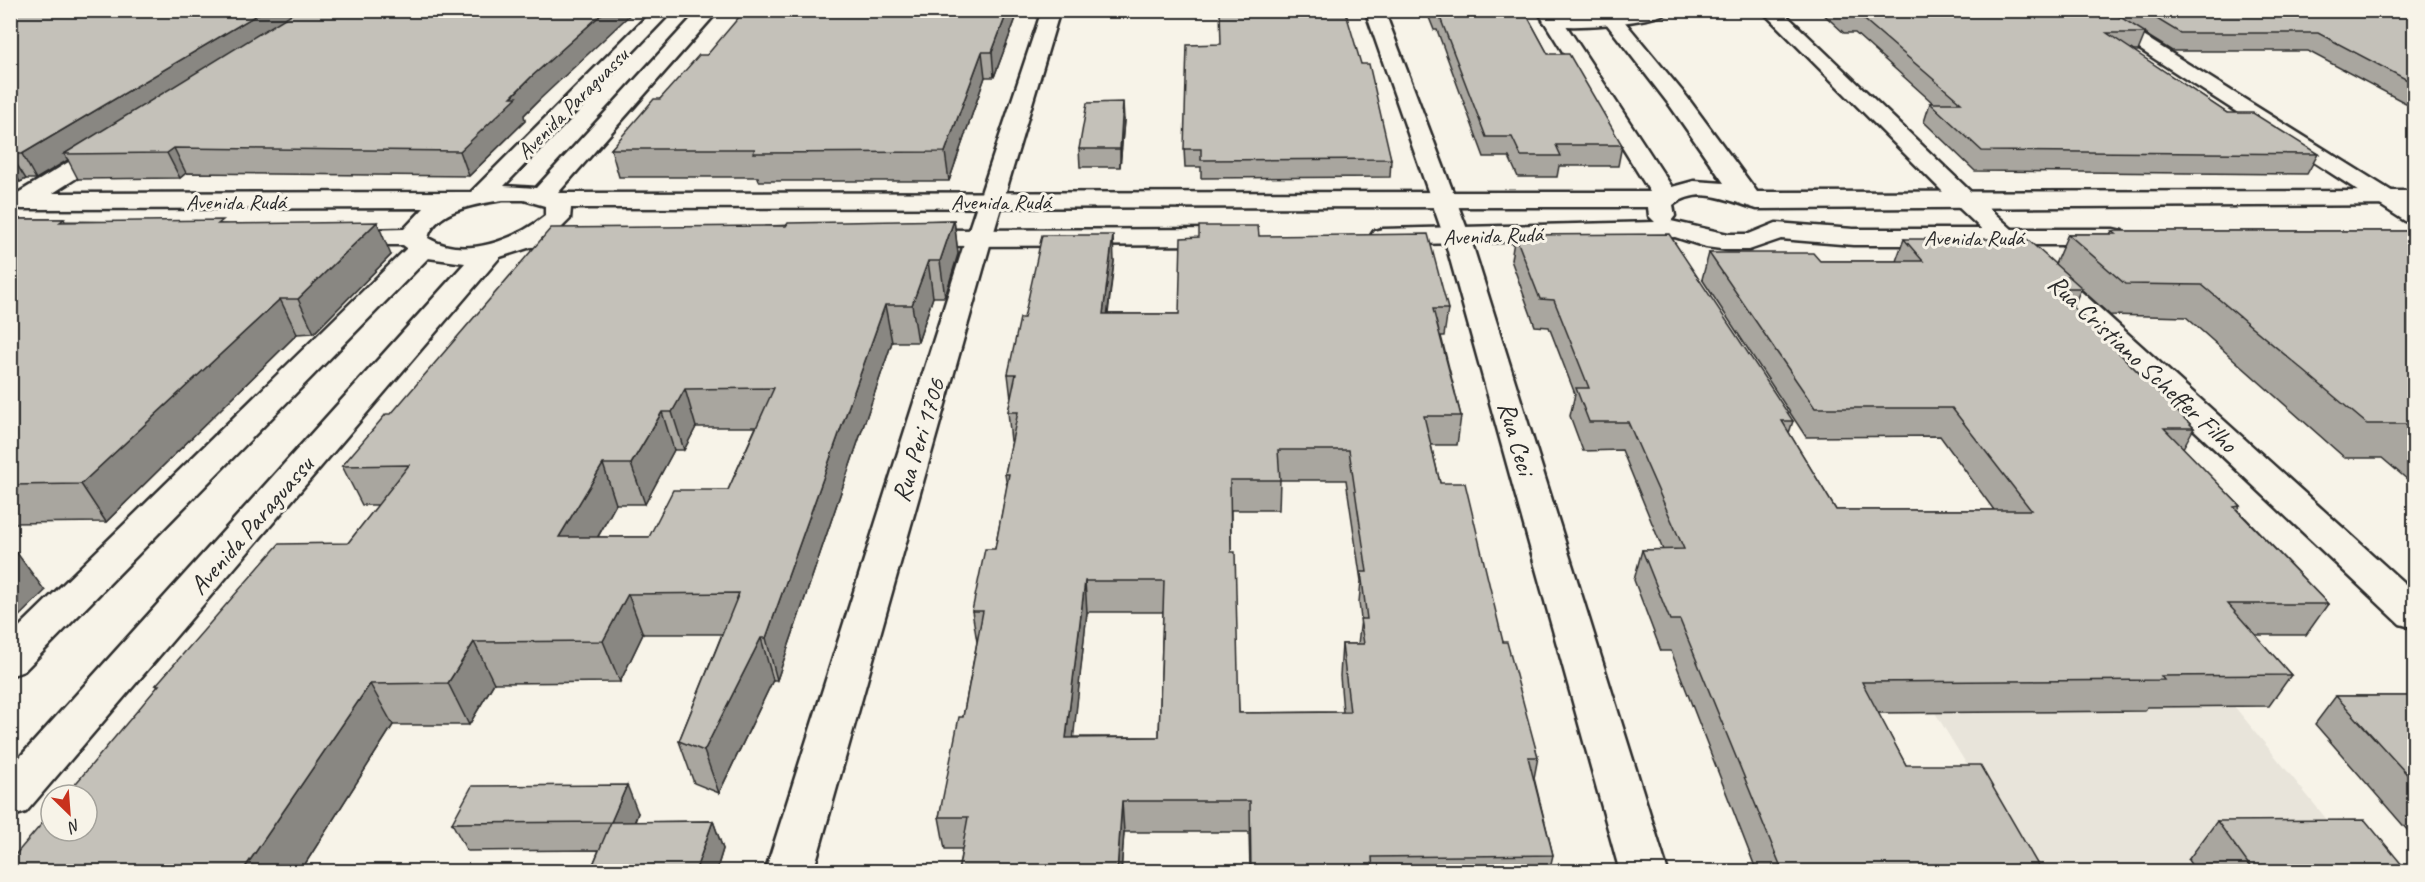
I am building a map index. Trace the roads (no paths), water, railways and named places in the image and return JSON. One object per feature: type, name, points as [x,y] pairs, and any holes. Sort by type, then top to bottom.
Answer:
[{"type":"main road","name":"Avenida Paraguassu","points":[[471,199],[664,10]]},
{"type":"main road","name":"Avenida Paraguassu","points":[[548,198],[710,10]]},
{"type":"main road","name":"Rua Peri 1706","points":[[789,872],[979,238],[1052,10]]},
{"type":"main road","name":"Rua Ceci","points":[[1374,10],[1457,237],[1644,872]]},
{"type":"main road","points":[[1550,16],[1608,15],[1663,10]]},
{"type":"main road","name":"Rua Cristiano Scheffer Filho","points":[[1770,10],[1964,199],[2008,237],[2415,614]]},
{"type":"main road","points":[[2088,10],[2386,198],[2411,230]]},
{"type":"main road","points":[[1608,15],[1679,102],[1750,198],[1772,210],[1777,217],[1776,231]]},
{"type":"main road","points":[[1550,16],[1665,198],[1660,203],[1659,210],[1663,218],[1678,229]]},
{"type":"main road","points":[[15,203],[125,137]]},
{"type":"main road","name":"Avenida Rudá","points":[[15,203],[471,199],[503,193],[548,198],[991,201],[1442,200],[1665,198],[1694,189],[1712,189],[1750,198],[2415,198]]},
{"type":"main road","points":[[530,239],[557,219],[559,209],[548,198]]},
{"type":"main road","points":[[419,243],[415,231],[423,220],[471,199]]},
{"type":"main road","name":"Avenida Rudá","points":[[1362,237],[1457,237],[1678,229],[1728,242],[1749,242],[1766,238],[1776,231],[1853,237],[2139,237]]},
{"type":"main road","points":[[320,237],[419,243],[438,253],[459,255],[491,251],[530,239],[613,239]]},
{"type":"main road","name":"Avenida Rudá","points":[[885,238],[1266,237]]},
{"type":"main road","points":[[10,661],[419,243]]},
{"type":"main road","name":"Avenida Paraguassu","points":[[10,800],[491,251]]}]
